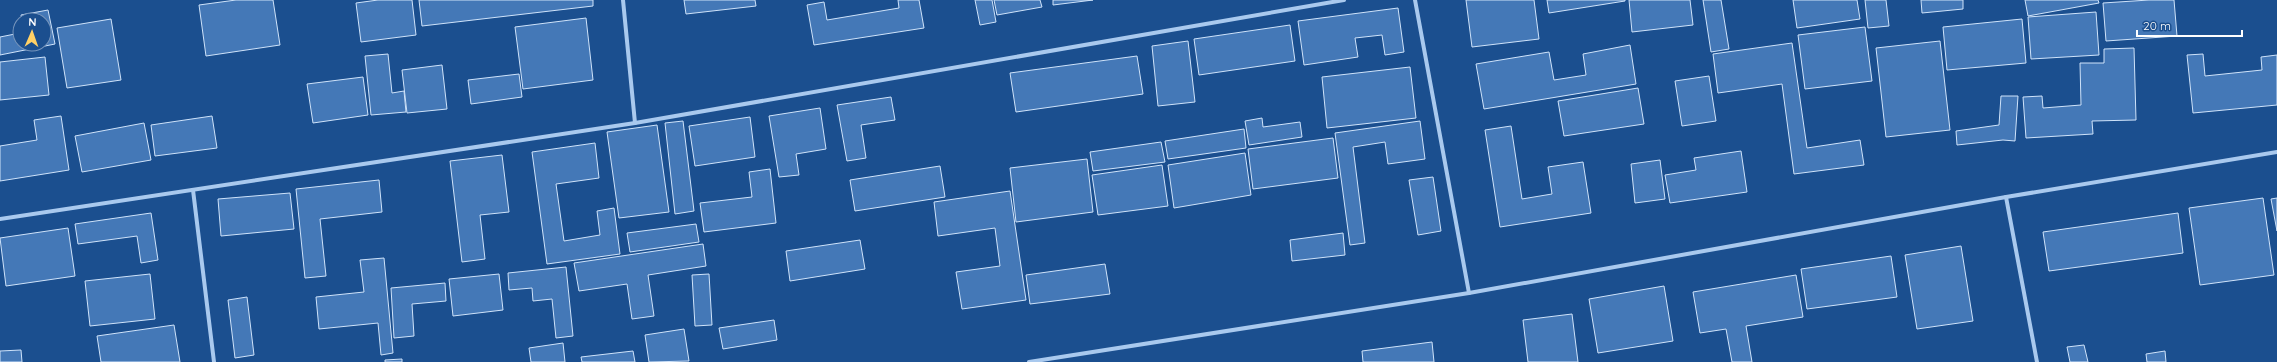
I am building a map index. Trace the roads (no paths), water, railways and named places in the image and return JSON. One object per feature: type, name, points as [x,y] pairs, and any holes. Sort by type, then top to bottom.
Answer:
[{"type":"street","points":[[623,0],[635,123]]},
{"type":"street","points":[[0,219],[635,123],[1344,0]]},
{"type":"street","points":[[1416,0],[1469,293]]},
{"type":"street","points":[[1029,362],[1469,293],[2006,197],[2277,152]]},
{"type":"street","points":[[193,190],[214,362]]},
{"type":"street","points":[[2006,197],[2037,362]]}]
